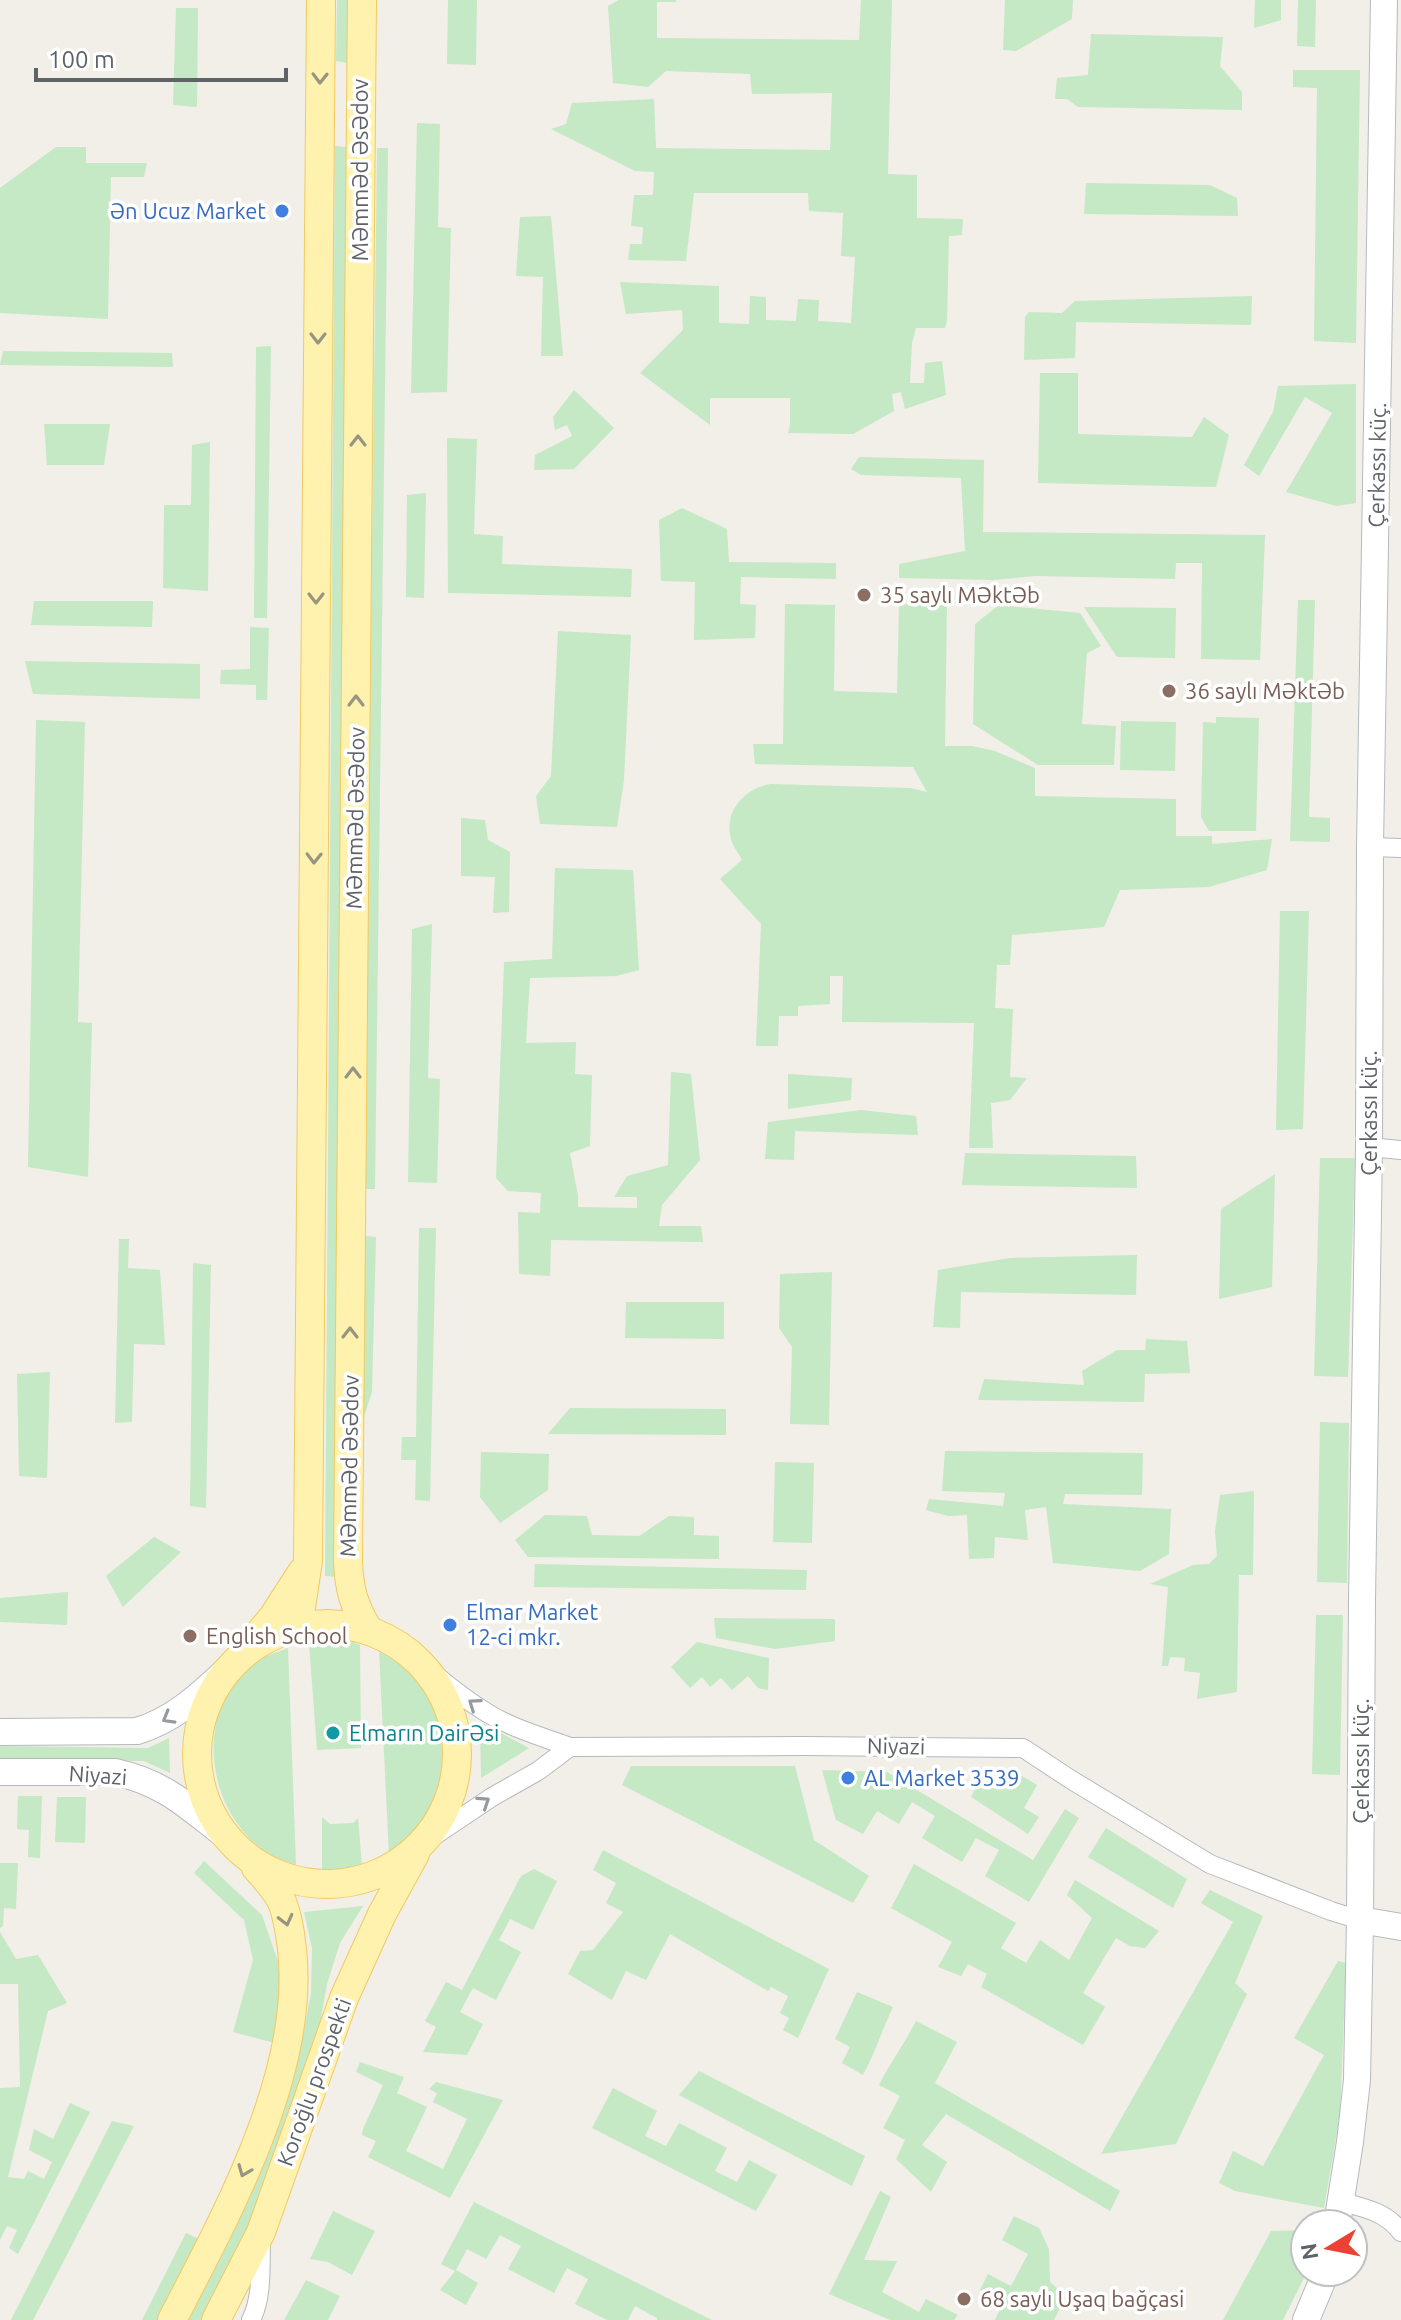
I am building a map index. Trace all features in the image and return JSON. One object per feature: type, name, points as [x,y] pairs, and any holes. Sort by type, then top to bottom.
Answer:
[{"type":"main road","name":"Məmməd Əsədov","points":[[298,1627],[308,1561],[321,0]]},
{"type":"main road","name":"Məmməd Əsədov","points":[[362,0],[348,1578],[355,1607],[369,1631]]},
{"type":"main road","points":[[228,1669],[248,1650],[272,1636],[298,1627],[333,1624],[369,1631],[414,1657],[434,1680],[448,1706],[456,1735],[456,1766],[450,1795],[438,1823],[419,1846],[379,1874],[356,1882],[308,1884],[264,1868],[235,1846],[210,1811],[200,1782],[197,1752],[201,1722],[211,1694],[228,1669],[273,1617],[308,1561]]},
{"type":"main road","name":"Koroğlu prospekti","points":[[172,2320],[230,2208],[275,2094],[290,2025],[295,1976],[289,1927],[281,1900],[268,1881],[235,1846]]},
{"type":"main road","name":"Koroğlu prospekti","points":[[216,2320],[261,2232],[328,2041],[362,1956],[419,1846]]},
{"type":"main road","points":[[362,1956],[379,1874]]},
{"type":"street","name":"Çerkassı küç.","points":[[1341,2208],[1357,2080],[1370,847],[1384,0]]},
{"type":"street","points":[[1370,847],[1401,848]]},
{"type":"street","points":[[1369,1147],[1401,1150]]},
{"type":"street","name":"Niyazi","points":[[414,1657],[489,1715],[510,1726],[570,1747],[1023,1748],[1210,1864],[1360,1920]]},
{"type":"street","points":[[0,1732],[137,1731],[172,1716],[195,1700],[228,1669]]},
{"type":"street","points":[[419,1846],[492,1797],[538,1771],[570,1747]]},
{"type":"street","name":"Niyazi","points":[[0,1772],[115,1772],[131,1776],[164,1789],[235,1846]]},
{"type":"street","points":[[1360,1920],[1401,1927]]},
{"type":"street","points":[[1369,2210],[1386,2217],[1401,2232]]},
{"type":"street","points":[[251,2320],[260,2281],[261,2232]]},
{"type":"street","points":[[1306,2320],[1319,2288]]},
{"type":"green space","points":[[337,0],[348,0],[347,63],[336,61]]},
{"type":"green space","points":[[448,0],[477,0],[476,65],[447,64]]},
{"type":"green space","points":[[619,0],[676,0],[657,2],[657,38],[859,40],[861,0],[892,0],[888,174],[917,175],[917,218],[963,219],[962,235],[949,236],[945,328],[916,328],[912,343],[910,383],[924,383],[925,363],[942,361],[946,395],[905,409],[901,392],[892,394],[894,411],[853,434],[788,433],[790,398],[710,398],[710,425],[640,373],[683,330],[682,310],[626,314],[620,282],[719,286],[719,323],[749,324],[750,296],[766,297],[766,320],[796,321],[798,299],[819,300],[818,321],[851,323],[855,257],[841,256],[843,213],[809,211],[808,193],[694,193],[686,261],[628,260],[630,244],[642,244],[643,227],[631,226],[634,195],[653,195],[654,172],[635,171],[551,129],[566,124],[572,103],[654,99],[656,148],[830,150],[832,93],[752,94],[750,74],[666,71],[648,87],[613,83],[608,6]]},
{"type":"green space","points":[[1005,0],[1073,0],[1072,19],[1016,51],[1003,50]]},
{"type":"green space","points":[[1255,0],[1281,0],[1281,20],[1254,28]]},
{"type":"green space","points":[[1298,0],[1316,0],[1315,47],[1297,46]]},
{"type":"green space","points":[[176,8],[198,8],[197,107],[173,105]]},
{"type":"green space","points":[[1091,34],[1223,37],[1220,66],[1242,92],[1242,110],[1078,107],[1067,99],[1055,99],[1057,78],[1088,75]]},
{"type":"green space","points":[[1293,70],[1360,70],[1356,343],[1314,341],[1317,88],[1293,87]]},
{"type":"green space","points":[[417,123],[440,124],[438,227],[451,228],[447,392],[411,393]]},
{"type":"green space","points":[[335,146],[347,147],[336,1577],[325,1576]]},
{"type":"green space","points":[[56,147],[86,147],[86,163],[147,163],[144,177],[111,177],[108,319],[0,313],[0,188]]},
{"type":"green space","points":[[377,148],[388,148],[375,1189],[364,1189]]},
{"type":"green space","points":[[1086,183],[1210,185],[1237,198],[1238,216],[1084,214]]},
{"type":"green space","points":[[551,216],[563,356],[541,356],[543,277],[516,276],[520,217]]},
{"type":"green space","points":[[1252,296],[1251,325],[1076,322],[1075,358],[1024,360],[1025,317],[1029,312],[1062,313],[1075,301]]},
{"type":"green space","points":[[271,346],[267,618],[254,618],[256,347]]},
{"type":"green space","points":[[3,351],[172,353],[173,367],[0,365]]},
{"type":"green space","points":[[1040,373],[1078,373],[1078,434],[1192,437],[1204,417],[1229,435],[1216,487],[1038,483]]},
{"type":"green space","points":[[1356,384],[1356,503],[1336,506],[1286,492],[1332,413],[1305,397],[1259,476],[1244,465],[1273,412],[1278,386]]},
{"type":"green space","points":[[574,390],[614,428],[574,469],[534,470],[535,455],[572,436],[567,425],[555,430],[553,417]]},
{"type":"green space","points":[[44,424],[110,424],[104,465],[47,465]]},
{"type":"green space","points":[[447,438],[477,439],[474,534],[503,536],[502,564],[632,569],[631,597],[448,593]]},
{"type":"green space","points":[[210,442],[208,591],[163,588],[164,505],[191,505],[192,445]]},
{"type":"green space","points":[[859,457],[984,460],[983,532],[1265,535],[1260,660],[1201,659],[1202,563],[1176,563],[1175,579],[1036,576],[993,580],[899,578],[899,564],[965,551],[961,478],[861,475],[851,469]]},
{"type":"green space","points":[[426,493],[424,598],[406,597],[407,495]]},
{"type":"green space","points":[[682,508],[727,529],[729,562],[836,563],[836,579],[741,577],[740,604],[756,605],[755,638],[694,640],[695,582],[661,581],[659,520]]},
{"type":"green space","points":[[1298,600],[1315,600],[1309,817],[1330,818],[1330,842],[1290,841]]},
{"type":"green space","points":[[34,601],[153,601],[152,627],[31,625]]},
{"type":"green space","points":[[785,604],[835,605],[834,691],[897,693],[899,604],[947,605],[945,746],[972,746],[995,751],[1035,768],[1035,796],[1176,799],[1176,836],[1212,836],[1212,844],[1272,839],[1267,870],[1209,887],[1120,890],[1104,927],[1012,935],[1010,965],[997,965],[995,1008],[1013,1009],[1010,1077],[1027,1078],[1010,1100],[991,1103],[993,1148],[969,1148],[974,1023],[842,1022],[843,976],[830,976],[830,1004],[798,1006],[798,1016],[779,1016],[778,1046],[756,1046],[761,924],[720,879],[742,860],[730,832],[730,822],[737,804],[752,791],[771,784],[911,788],[927,792],[913,767],[755,764],[753,744],[783,744]]},
{"type":"green space","points":[[999,605],[1080,613],[1101,646],[1087,653],[1082,724],[1116,726],[1114,765],[1038,765],[973,724],[975,624]]},
{"type":"green space","points":[[1084,607],[1176,608],[1175,658],[1117,657]]},
{"type":"green space","points":[[250,627],[269,628],[267,700],[256,700],[256,685],[220,684],[221,670],[250,669]]},
{"type":"green space","points":[[558,631],[631,635],[624,780],[617,827],[540,824],[536,796],[551,776]]},
{"type":"green space","points":[[25,661],[200,664],[200,699],[33,694]]},
{"type":"green space","points":[[1216,717],[1259,718],[1256,831],[1209,831],[1201,817],[1203,722],[1216,723]]},
{"type":"green space","points":[[36,720],[85,722],[78,1022],[92,1023],[88,1177],[28,1167]]},
{"type":"green space","points":[[1121,721],[1176,722],[1175,771],[1120,770]]},
{"type":"green space","points":[[461,818],[485,820],[488,840],[510,852],[509,912],[493,913],[495,877],[461,876]]},
{"type":"green space","points":[[555,868],[633,870],[639,970],[616,976],[530,978],[526,1043],[576,1042],[575,1074],[592,1075],[590,1146],[570,1153],[578,1207],[637,1208],[637,1197],[614,1197],[627,1176],[668,1165],[671,1072],[691,1074],[700,1160],[662,1205],[659,1226],[701,1226],[703,1242],[551,1240],[550,1276],[519,1274],[518,1212],[540,1213],[541,1193],[508,1191],[496,1178],[504,962],[552,959]]},
{"type":"green space","points":[[1280,911],[1309,911],[1303,1129],[1276,1130]]},
{"type":"green space","points":[[432,924],[428,1078],[440,1079],[437,1183],[408,1182],[412,929]]},
{"type":"green space","points":[[788,1074],[852,1078],[851,1100],[788,1109]]},
{"type":"green space","points":[[861,1110],[916,1116],[918,1135],[795,1131],[794,1160],[765,1159],[768,1122]]},
{"type":"green space","points":[[965,1153],[1136,1156],[1137,1188],[962,1185]]},
{"type":"green space","points":[[1320,1158],[1355,1158],[1348,1377],[1314,1376]]},
{"type":"green space","points":[[1275,1174],[1272,1287],[1219,1299],[1221,1209]]},
{"type":"green space","points":[[419,1228],[436,1228],[430,1501],[415,1500],[416,1460],[401,1460],[402,1437],[416,1437]]},
{"type":"green space","points":[[365,1236],[376,1237],[372,1392],[361,1426]]},
{"type":"green space","points":[[119,1239],[129,1239],[128,1268],[160,1270],[165,1345],[134,1344],[132,1422],[115,1423]]},
{"type":"green space","points":[[1137,1255],[1136,1295],[961,1292],[960,1328],[933,1327],[938,1270],[1010,1258]]},
{"type":"green space","points":[[193,1263],[211,1265],[206,1508],[190,1506]]},
{"type":"green space","points":[[832,1272],[829,1425],[790,1424],[792,1347],[779,1328],[780,1274]]},
{"type":"green space","points":[[626,1302],[724,1302],[724,1339],[625,1338]]},
{"type":"green space","points":[[1146,1339],[1187,1341],[1190,1373],[1145,1374],[1144,1402],[978,1400],[984,1379],[1084,1385],[1082,1371],[1117,1350],[1145,1350]]},
{"type":"green space","points":[[50,1372],[47,1478],[19,1476],[17,1374]]},
{"type":"green space","points":[[570,1408],[726,1409],[726,1435],[548,1434]]},
{"type":"green space","points":[[1320,1422],[1349,1423],[1347,1583],[1317,1582]]},
{"type":"green space","points":[[945,1451],[1143,1453],[1142,1495],[1065,1494],[1063,1504],[1171,1509],[1169,1554],[1140,1571],[1053,1563],[1046,1507],[1025,1510],[1028,1540],[995,1537],[994,1558],[969,1559],[967,1515],[948,1516],[926,1510],[929,1499],[1003,1506],[1005,1493],[942,1491]]},
{"type":"green space","points":[[481,1452],[549,1454],[548,1490],[500,1523],[480,1497]]},
{"type":"green space","points":[[775,1462],[814,1463],[812,1543],[773,1542]]},
{"type":"green space","points":[[1254,1491],[1253,1575],[1239,1575],[1237,1692],[1197,1699],[1200,1673],[1184,1671],[1185,1658],[1170,1657],[1168,1666],[1162,1666],[1168,1587],[1150,1584],[1193,1565],[1209,1564],[1217,1556],[1215,1531],[1220,1495]]},
{"type":"green space","points":[[545,1515],[587,1516],[592,1535],[639,1536],[669,1516],[694,1517],[694,1535],[719,1536],[719,1559],[528,1557],[515,1540]]},
{"type":"green space","points":[[154,1537],[181,1552],[123,1607],[106,1576]]},
{"type":"green space","points":[[535,1564],[807,1570],[806,1590],[534,1587]]},
{"type":"green space","points":[[68,1592],[67,1625],[0,1622],[0,1598]]},
{"type":"green space","points":[[1316,1615],[1343,1615],[1340,1775],[1312,1774]]},
{"type":"green space","points":[[714,1618],[835,1619],[835,1641],[775,1649],[716,1638]]},
{"type":"green space","points":[[326,1638],[345,1639],[360,1645],[361,1748],[317,1750],[309,1643]]},
{"type":"green space","points":[[697,1642],[769,1658],[768,1690],[758,1688],[748,1676],[732,1690],[721,1678],[710,1687],[702,1677],[690,1688],[671,1667]]},
{"type":"green space","points":[[288,1648],[296,1865],[267,1852],[244,1832],[229,1810],[219,1786],[214,1760],[214,1734],[220,1709],[232,1686],[254,1663]]},
{"type":"green space","points":[[379,1650],[413,1675],[422,1686],[438,1720],[443,1756],[442,1775],[431,1810],[410,1841],[389,1855]]},
{"type":"green space","points":[[480,1722],[529,1748],[481,1778]]},
{"type":"green space","points":[[169,1738],[170,1773],[144,1761],[0,1759],[0,1746],[148,1748]]},
{"type":"green space","points":[[631,1766],[795,1766],[814,1840],[869,1876],[853,1903],[622,1785]]},
{"type":"green space","points":[[822,1770],[887,1772],[1033,1860],[1065,1809],[1079,1818],[1029,1902],[985,1876],[999,1850],[976,1838],[962,1862],[922,1838],[935,1816],[912,1802],[899,1824],[877,1811],[863,1834],[836,1820]]},
{"type":"green space","points":[[912,1771],[961,1772],[953,1790]]},
{"type":"green space","points":[[983,1774],[1022,1776],[1037,1785],[1024,1808],[1039,1817],[1028,1834],[971,1797]]},
{"type":"green space","points":[[18,1796],[42,1796],[40,1858],[28,1857],[29,1830],[17,1829]]},
{"type":"green space","points":[[57,1797],[86,1797],[85,1843],[55,1842]]},
{"type":"green space","points":[[322,1817],[330,1824],[353,1823],[358,1818],[362,1866],[342,1871],[322,1870]]},
{"type":"green space","points":[[1106,1828],[1187,1879],[1173,1908],[1088,1857]]},
{"type":"green space","points":[[603,1850],[829,1969],[798,2038],[783,2030],[789,2018],[780,2013],[788,1996],[771,1987],[768,1991],[670,1934],[646,1980],[626,1971],[612,2000],[568,1974],[580,1951],[593,1950],[623,1912],[606,1903],[616,1883],[593,1870]]},
{"type":"green space","points":[[204,1861],[262,1915],[282,1973],[275,2043],[233,2032],[253,1960],[244,1920],[194,1873]]},
{"type":"green space","points":[[0,1863],[18,1863],[16,1909],[4,1908],[3,1926],[0,1928]]},
{"type":"green space","points":[[914,1864],[1016,1923],[1001,1948],[1026,1963],[1040,1940],[1069,1960],[1092,1918],[1067,1895],[1075,1880],[1159,1931],[1145,1948],[1130,1946],[1116,1938],[1083,1993],[1105,2007],[1083,2045],[981,1987],[987,1974],[968,1964],[961,1976],[938,1967],[952,1942],[891,1908]]},
{"type":"green space","points":[[534,1869],[557,1881],[533,1930],[510,1919],[499,1940],[521,1952],[496,2000],[473,1988],[460,2012],[483,2024],[467,2055],[423,2052],[436,2027],[425,2021],[446,1982],[462,1990],[521,1876]]},
{"type":"green space","points":[[1210,1890],[1263,1916],[1235,1983],[1247,1994],[1176,2144],[1101,2154],[1233,1922],[1201,1903]]},
{"type":"green space","points":[[363,1906],[340,1943],[327,1984],[315,2052],[251,2226],[202,2320],[186,2320],[272,2135],[297,2062],[311,1994],[312,1948],[304,1912]]},
{"type":"green space","points":[[0,1932],[16,1959],[38,1955],[67,2003],[48,2011],[8,2177],[24,2179],[28,2171],[44,2179],[52,2162],[29,2150],[34,2129],[53,2139],[70,2103],[90,2112],[18,2254],[9,2248],[17,2230],[7,2226],[0,2240],[0,2088],[20,2087],[18,1984],[0,1984]]},
{"type":"green space","points":[[1338,1961],[1346,1963],[1340,2115],[1324,2208],[1235,2191],[1219,2183],[1233,2151],[1263,2166],[1324,2055],[1294,2038]]},
{"type":"green space","points":[[857,1992],[893,2007],[863,2075],[842,2063],[850,2047],[835,2039]]},
{"type":"green space","points":[[916,2021],[957,2042],[935,2083],[1120,2191],[1110,2211],[946,2114],[922,2145],[947,2162],[931,2192],[896,2159],[905,2140],[883,2128],[900,2096],[879,2085]]},
{"type":"green space","points":[[360,2062],[404,2077],[397,2093],[427,2107],[406,2151],[443,2169],[467,2119],[433,2102],[437,2093],[429,2089],[436,2082],[503,2100],[450,2198],[368,2157],[376,2141],[362,2135],[363,2129],[383,2085],[356,2072]]},
{"type":"green space","points":[[699,2071],[865,2156],[852,2186],[679,2095]]},
{"type":"green space","points":[[613,2088],[657,2111],[645,2136],[666,2146],[679,2123],[727,2148],[715,2171],[737,2182],[749,2160],[777,2175],[756,2211],[592,2128]]},
{"type":"green space","points":[[112,2121],[134,2126],[33,2320],[11,2320]]},
{"type":"green space","points":[[880,2191],[891,2197],[864,2260],[897,2261],[882,2292],[919,2312],[926,2299],[958,2315],[954,2320],[890,2320],[829,2294]]},
{"type":"green space","points":[[474,2202],[712,2320],[657,2320],[635,2306],[628,2320],[607,2320],[575,2304],[588,2279],[567,2268],[554,2293],[508,2269],[521,2246],[500,2235],[486,2259],[467,2249],[456,2270],[478,2283],[466,2305],[440,2290],[455,2271],[441,2264]]},
{"type":"green space","points":[[333,2211],[375,2231],[352,2275],[328,2262],[310,2259]]},
{"type":"green space","points":[[1014,2216],[1039,2228],[1049,2249],[1050,2282],[1066,2296],[1054,2320],[995,2320],[1003,2303],[980,2290],[988,2274],[1011,2286],[1028,2254],[1002,2240]]},
{"type":"green space","points":[[1289,2230],[1289,2288],[1299,2288],[1283,2320],[1223,2320],[1271,2231]]},
{"type":"green space","points":[[186,2233],[199,2239],[157,2320],[142,2320]]},
{"type":"green space","points":[[306,2280],[340,2296],[328,2320],[284,2320]]},
{"type":"place","name":"Ən Ucuz Market","points":[[282,211]]},
{"type":"place","name":"35 saylı Məktəb","points":[[864,595]]},
{"type":"place","name":"36 saylı Məktəb","points":[[1169,691]]},
{"type":"place","name":"Elmar Market 12-ci mkr.","points":[[450,1625]]},
{"type":"place","name":"English School","points":[[190,1636]]},
{"type":"place","name":"Elmarın Dairəsi","points":[[333,1733]]},
{"type":"place","name":"AL Market 3539","points":[[848,1778]]},
{"type":"place","name":"68 saylı Uşaq bağçasi","points":[[964,2299]]}]
